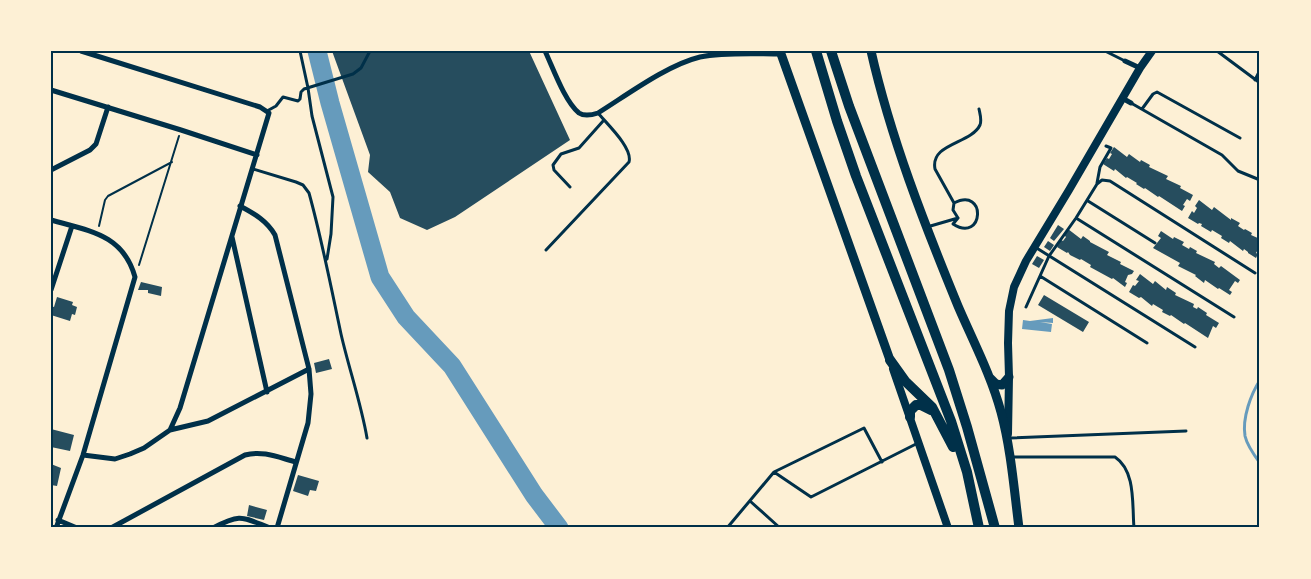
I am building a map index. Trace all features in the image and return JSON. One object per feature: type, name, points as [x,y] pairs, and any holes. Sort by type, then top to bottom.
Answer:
[{"type":"highway","points":[[816,51],[856,176],[948,412],[966,472],[978,528]]},
{"type":"highway","points":[[831,51],[849,106],[949,370],[995,528]]},
{"type":"highway","points":[[890,360],[905,381],[926,400],[966,472]]},
{"type":"highway","points":[[910,417],[910,411],[916,405],[928,408],[935,414]]},
{"type":"main road","points":[[871,51],[898,151],[926,227],[998,400],[1008,438],[1018,528]]},
{"type":"main road","points":[[781,53],[890,360]]},
{"type":"main road","points":[[988,376],[1000,385],[1005,383],[1009,377]]},
{"type":"street","points":[[81,51],[260,107],[267,111],[268,116],[253,169],[240,206],[180,408],[170,430]]},
{"type":"street","points":[[545,51],[567,98],[579,113],[585,115],[598,113],[682,63],[716,55],[781,53]]},
{"type":"street","points":[[1008,438],[1009,311],[1014,287],[1034,247],[1140,68],[1152,51]]},
{"type":"street","points":[[1125,61],[1140,68]]},
{"type":"street","points":[[51,90],[257,155]]},
{"type":"street","points":[[1122,98],[1131,103]]},
{"type":"street","points":[[51,170],[90,150],[96,144],[108,107]]},
{"type":"street","points":[[240,206],[263,219],[275,235],[309,369],[310,410],[277,528]]},
{"type":"street","points":[[51,220],[97,233],[109,239],[123,251],[131,263],[135,277],[83,455],[56,528]]},
{"type":"street","points":[[51,290],[72,226]]},
{"type":"street","points":[[232,236],[267,392]]},
{"type":"street","points":[[51,265],[59,267]]},
{"type":"street","points":[[890,360],[948,528]]},
{"type":"street","points":[[83,455],[115,459],[144,448],[170,430],[208,421],[309,369]]},
{"type":"street","points":[[111,528],[245,455],[264,453],[296,462]]},
{"type":"street","points":[[213,528],[238,517],[270,528]]},
{"type":"street","points":[[58,520],[77,528]]},
{"type":"lane","points":[[300,51],[312,116],[333,197],[331,234],[326,262]]},
{"type":"lane","points":[[267,111],[276,106],[283,97],[300,101],[301,92],[308,88],[345,77],[355,72],[361,68],[370,51]]},
{"type":"lane","points":[[1105,51],[1125,61]]},
{"type":"lane","points":[[1217,51],[1260,83]]},
{"type":"lane","points":[[1256,80],[1260,70]]},
{"type":"lane","points":[[1142,109],[1153,94],[1157,92],[1240,138]]},
{"type":"lane","points":[[1131,103],[1222,155],[1238,171],[1260,180]]},
{"type":"lane","points":[[958,218],[953,210],[954,203],[935,169],[934,163],[941,151],[975,131],[980,125],[980,109]]},
{"type":"lane","points":[[546,250],[629,162],[629,152],[598,113]]},
{"type":"lane","points":[[570,187],[554,170],[553,165],[561,154],[579,148],[604,120]]},
{"type":"lane","points":[[1026,307],[1049,256],[1088,201],[1097,184],[1100,167],[1111,148],[1106,146]]},
{"type":"lane","points":[[253,169],[296,182],[306,188],[326,262],[342,336],[364,418],[367,438]]},
{"type":"lane","points":[[1097,184],[1102,180],[1110,181],[1255,273]]},
{"type":"lane","points":[[954,203],[960,200],[968,200],[974,204],[978,211],[978,218],[974,225],[967,228],[959,228],[953,224],[958,218]]},
{"type":"lane","points":[[1088,201],[1155,243]]},
{"type":"lane","points":[[926,227],[958,218]]},
{"type":"lane","points":[[1076,218],[1234,317]]},
{"type":"lane","points":[[1034,247],[1195,347]]},
{"type":"lane","points":[[1040,276],[1147,343]]},
{"type":"lane","points":[[727,528],[774,472],[864,428],[882,462]]},
{"type":"lane","points":[[1008,438],[1186,431]]},
{"type":"lane","points":[[774,472],[811,498],[919,443]]},
{"type":"lane","points":[[1010,457],[1115,457],[1122,461],[1130,478],[1134,528]]},
{"type":"lane","points":[[750,502],[780,528]]},
{"type":"path","points":[[135,277],[181,130]]},
{"type":"path","points":[[97,233],[108,196],[116,190],[172,162]]},
{"type":"water","points":[[1053,318],[1053,323],[1040,322],[1052,324],[1051,332],[1022,329],[1023,320]]},
{"type":"building","points":[[332,51],[529,51],[570,140],[455,217],[427,230],[400,218],[390,192],[368,172],[370,155]]},
{"type":"building","points":[[1114,147],[1127,157],[1129,154],[1140,162],[1141,160],[1150,165],[1149,167],[1168,176],[1166,179],[1181,186],[1180,188],[1193,195],[1190,201],[1187,199],[1182,211],[1126,178],[1115,169],[1114,171],[1103,164],[1107,158],[1109,159]]},
{"type":"building","points":[[1199,200],[1212,210],[1214,207],[1231,220],[1231,218],[1240,223],[1238,226],[1260,239],[1256,258],[1230,241],[1229,243],[1221,238],[1222,236],[1212,230],[1211,232],[1201,226],[1202,224],[1198,224],[1188,218],[1192,211],[1194,213],[1197,208],[1195,206]]},
{"type":"building","points":[[1058,225],[1064,229],[1054,241],[1050,238]]},
{"type":"building","points":[[1068,229],[1081,239],[1083,236],[1109,252],[1107,255],[1134,271],[1128,275],[1125,287],[1113,278],[1090,267],[1091,265],[1081,259],[1057,247],[1061,240],[1063,241],[1066,237],[1064,235]]},
{"type":"building","points":[[1161,231],[1173,239],[1174,237],[1184,242],[1182,245],[1197,251],[1196,253],[1215,262],[1214,264],[1219,268],[1221,266],[1240,280],[1238,283],[1235,281],[1229,290],[1232,292],[1230,295],[1205,280],[1204,283],[1196,275],[1178,266],[1180,263],[1153,248],[1161,238],[1158,236]]},
{"type":"building","points":[[1048,241],[1054,245],[1050,251],[1044,247]]},
{"type":"building","points":[[1037,256],[1044,260],[1039,268],[1032,264]]},
{"type":"building","points":[[1140,274],[1153,284],[1155,281],[1166,290],[1167,287],[1176,293],[1175,295],[1194,304],[1193,307],[1197,309],[1198,307],[1207,313],[1206,315],[1219,323],[1216,328],[1213,326],[1208,338],[1171,315],[1162,312],[1163,310],[1153,304],[1152,306],[1141,297],[1139,298],[1129,292],[1133,285],[1135,286],[1139,281],[1136,280]]},
{"type":"building","points":[[141,282],[162,287],[161,296],[148,293],[148,290],[138,290]]},
{"type":"building","points":[[1044,295],[1089,322],[1083,332],[1038,305]]},
{"type":"building","points":[[57,297],[73,302],[72,305],[77,307],[75,315],[72,314],[70,321],[51,315],[51,306],[54,307]]},
{"type":"building","points":[[329,359],[332,369],[316,373],[314,363]]},
{"type":"building","points":[[51,429],[74,435],[70,451],[51,447]]},
{"type":"building","points":[[51,464],[61,468],[57,486],[51,485]]},
{"type":"building","points":[[298,475],[319,481],[316,491],[310,490],[308,496],[293,491]]},
{"type":"building","points":[[249,505],[267,510],[264,520],[247,516]]},
{"type":"waterway","points":[[317,51],[380,277],[406,317],[452,366],[534,495],[559,528]]},
{"type":"waterway","points":[[1260,380],[1248,406],[1244,429],[1247,443],[1260,463]]}]
